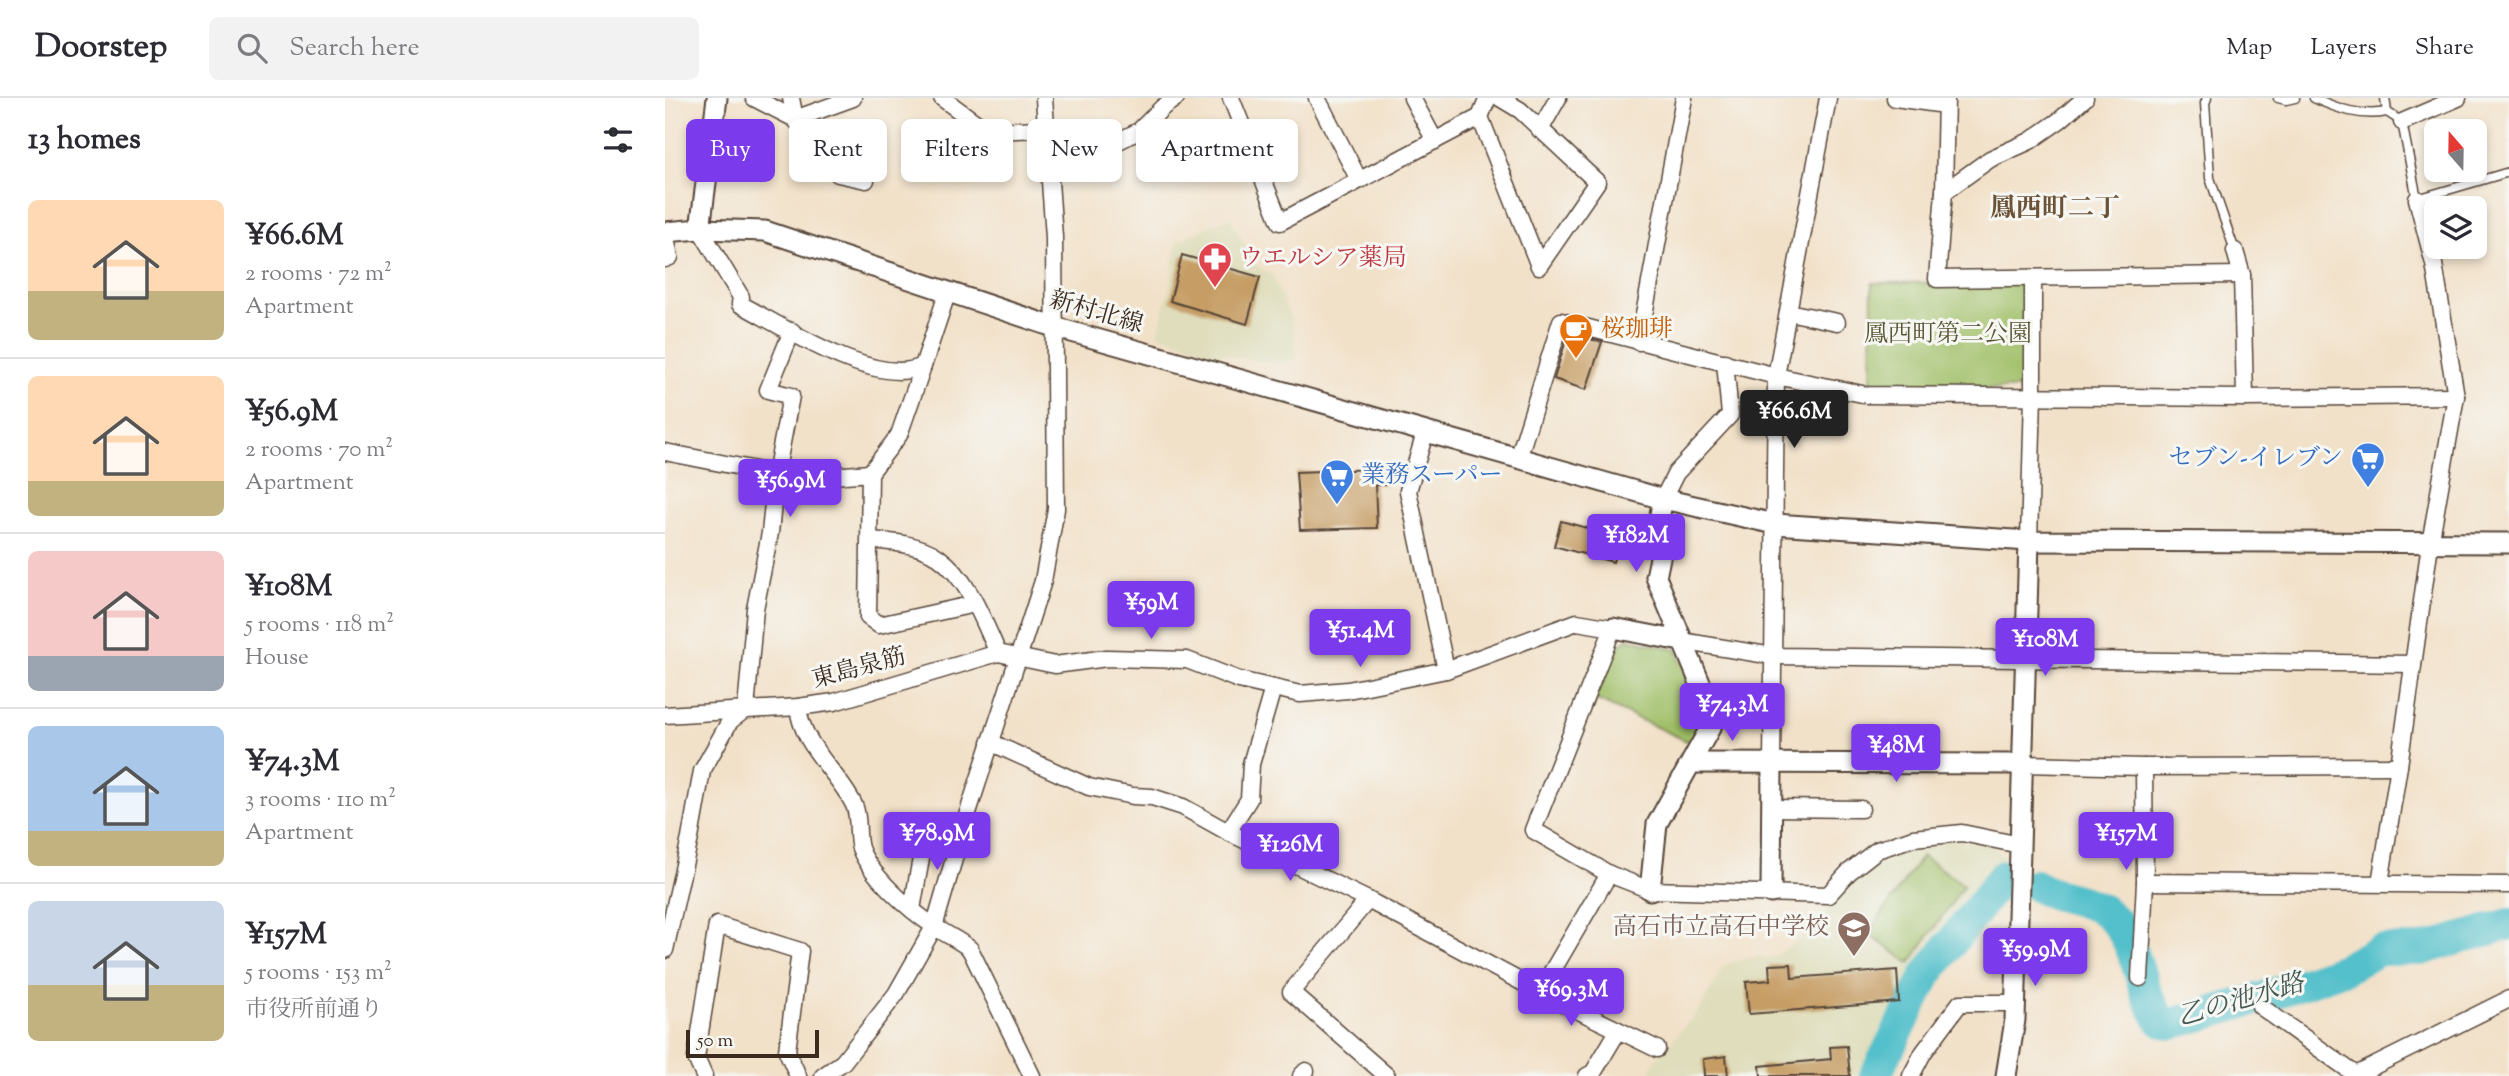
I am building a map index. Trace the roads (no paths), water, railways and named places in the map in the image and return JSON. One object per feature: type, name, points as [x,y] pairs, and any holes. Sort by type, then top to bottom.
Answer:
[{"type":"street","points":[[717,98],[700,229],[741,297],[740,304],[847,360],[872,369],[914,370],[923,366]]},
{"type":"street","points":[[754,98],[795,119],[853,98]]},
{"type":"street","points":[[791,98],[795,119]]},
{"type":"street","points":[[942,98],[987,131],[1027,130]]},
{"type":"street","points":[[1044,98],[1045,119]]},
{"type":"street","points":[[1122,139],[1139,131],[1176,98]]},
{"type":"street","points":[[1231,98],[1280,222],[1480,117],[1488,98]]},
{"type":"street","points":[[1412,98],[1435,141]]},
{"type":"street","points":[[1480,117],[1539,265],[1597,183],[1520,110],[1500,98]]},
{"type":"street","points":[[1540,130],[1558,98]]},
{"type":"street","points":[[1639,342],[1684,98]]},
{"type":"street","points":[[1771,893],[1776,376],[1828,98]]},
{"type":"street","points":[[1895,98],[1946,101],[1944,192],[1937,279],[2242,275]]},
{"type":"street","points":[[1944,192],[1990,159],[2030,141],[2085,98]]},
{"type":"street","points":[[2402,122],[2458,98]]},
{"type":"street","points":[[1319,99],[1359,180]]},
{"type":"street","points":[[823,1076],[843,1062],[896,994],[934,927],[1042,581],[1056,509],[1054,237],[1051,182]]},
{"type":"street","points":[[2380,883],[2430,544],[2456,396],[2434,264],[2417,199]]},
{"type":"street","name":"新村北線","points":[[665,233],[700,229],[765,230],[1054,327],[1663,499],[1775,524],[2029,541],[2509,543]]},
{"type":"street","points":[[665,233],[670,257],[665,259]]},
{"type":"street","points":[[2235,251],[2242,275],[2245,398]]},
{"type":"street","points":[[2006,1076],[2015,1020],[2021,764],[2027,659],[2033,278]]},
{"type":"street","points":[[948,291],[899,435],[870,473],[868,617],[879,625],[975,604]]},
{"type":"street","points":[[1788,312],[1837,322]]},
{"type":"street","points":[[1515,458],[1561,321],[1776,376],[1867,395],[2245,398],[2456,396]]},
{"type":"street","points":[[665,950],[702,771],[730,720],[746,709],[755,609],[770,533],[776,474],[791,396],[768,390],[792,331]]},
{"type":"street","points":[[1650,890],[1657,824],[1715,719],[1655,578],[1661,548],[1660,514],[1663,499],[1676,473],[1730,415],[1725,362]]},
{"type":"street","points":[[1425,433],[1408,491],[1446,670]]},
{"type":"street","points":[[665,452],[776,474],[819,477],[870,473]]},
{"type":"street","points":[[870,540],[900,543],[937,555],[958,575],[975,604],[997,653]]},
{"type":"street","name":"東島泉筋","points":[[665,715],[798,707],[835,702],[997,653],[1055,665],[1107,658],[1187,660],[1238,680],[1300,694],[1348,690],[1446,670],[1577,622],[1613,628]]},
{"type":"street","points":[[2020,845],[1962,833],[1913,838],[1877,850],[1849,872],[1828,895],[1650,890],[1609,874],[1533,830],[1613,628],[1773,656],[2413,664]]},
{"type":"street","points":[[1228,832],[1249,799],[1251,764],[1273,688]]},
{"type":"street","points":[[798,707],[799,718],[814,748],[855,806],[860,847],[884,883],[912,909],[934,927],[957,938],[970,949],[1032,1076]]},
{"type":"street","points":[[990,742],[1089,787],[1152,797],[1183,807],[1540,992],[1657,1049]]},
{"type":"street","points":[[1691,763],[2399,766]]},
{"type":"street","points":[[2140,978],[2145,882],[2144,767]]},
{"type":"street","points":[[1772,808],[1861,809]]},
{"type":"street","points":[[912,909],[926,830]]},
{"type":"street","points":[[1540,992],[1609,874]]},
{"type":"street","points":[[2145,882],[2509,885]]},
{"type":"street","points":[[1367,901],[1291,992],[1387,1076]]},
{"type":"street","points":[[704,1076],[696,1058],[717,925],[800,951],[787,1051],[798,1076]]},
{"type":"street","points":[[2260,1006],[2355,1075],[2509,999]]},
{"type":"street","points":[[1911,1076],[1923,1053],[1960,1003],[2015,1003]]},
{"type":"street","points":[[1587,1076],[1593,1073],[1618,1031]]},
{"type":"lane","points":[[2207,98],[2205,103],[2210,178],[2235,251]]},
{"type":"lane","points":[[2278,98],[2295,98]]},
{"type":"lane","points":[[2314,98],[2341,111],[2377,114],[2387,112],[2402,122],[2417,199],[2509,172]]},
{"type":"lane","points":[[2385,98],[2387,112]]},
{"type":"waterway","name":"乙の池水路","points":[[1875,1076],[1928,973],[2003,876]]},
{"type":"waterway","name":"乙の池水路","points":[[2035,885],[2101,909],[2117,923],[2133,953],[2148,997],[2161,1021],[2172,1024],[2264,997],[2344,969],[2379,950],[2421,950],[2509,924]]},
{"type":"place","name":"ウエルシア薬局","points":[[1215,289]]},
{"type":"place","name":"桜珈琲","points":[[1576,360]]},
{"type":"place","name":"セブン-イレブン","points":[[2368,489]]},
{"type":"place","name":"業務スーパー","points":[[1337,506]]},
{"type":"place","name":"高石市立高石中学校","points":[[1854,958]]},
{"type":"district","name":"鳳西町二丁","points":[[2055,209]]},
{"type":"park label","name":"鳳西町第二公園","points":[[1948,335]]}]
